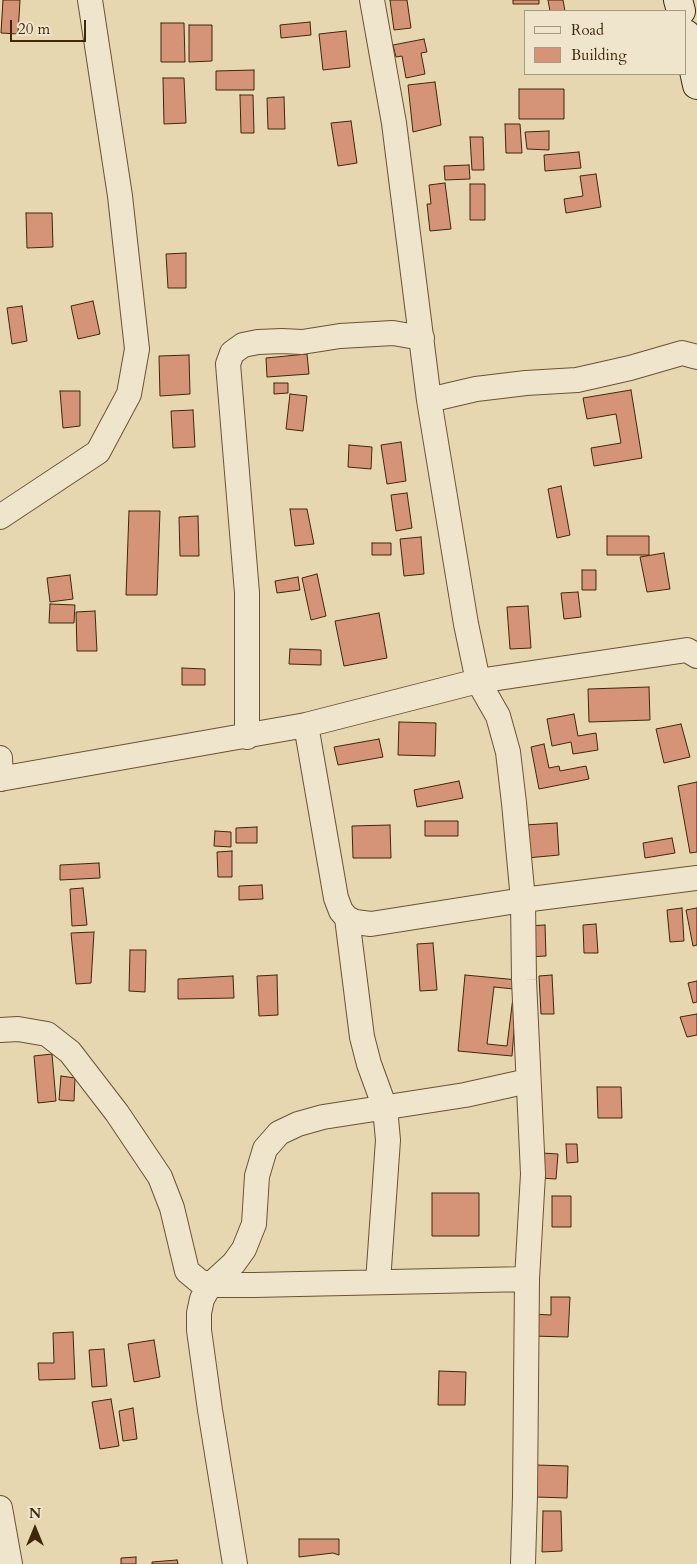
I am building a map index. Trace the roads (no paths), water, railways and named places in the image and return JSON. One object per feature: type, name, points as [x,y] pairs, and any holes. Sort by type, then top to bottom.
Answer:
[{"type":"street","points":[[0,517],[98,452],[128,394],[137,349],[120,196],[90,0]]},
{"type":"street","points":[[372,0],[394,123],[429,400],[466,624],[478,681],[498,716],[508,752],[523,900],[528,1081],[533,1174],[528,1279],[525,1496],[522,1564]]},
{"type":"street","points":[[687,39],[697,85]]},
{"type":"street","points":[[247,737],[247,593],[228,364],[232,353],[242,345],[258,342],[302,342],[340,336],[393,333],[422,338]]},
{"type":"street","points":[[429,400],[476,389],[526,383],[577,380],[630,368],[682,353],[697,357]]},
{"type":"street","points":[[0,772],[247,737],[306,725],[478,681],[686,650],[697,656]]},
{"type":"street","points":[[306,725],[336,898],[347,918],[355,922],[371,924],[523,900],[697,878]]},
{"type":"street","points":[[347,918],[362,1037],[384,1108],[388,1140],[378,1282]]},
{"type":"street","points":[[0,1030],[18,1029],[47,1034],[70,1052],[117,1113],[160,1177],[172,1208],[187,1271],[199,1281],[210,1285],[528,1279]]},
{"type":"street","points":[[235,1564],[199,1330],[199,1314],[202,1299],[210,1285],[234,1263],[244,1249],[254,1224],[257,1176],[266,1149],[279,1133],[298,1124],[323,1117],[464,1095],[528,1081]]},
{"type":"street","points":[[0,1508],[10,1564]]}]
